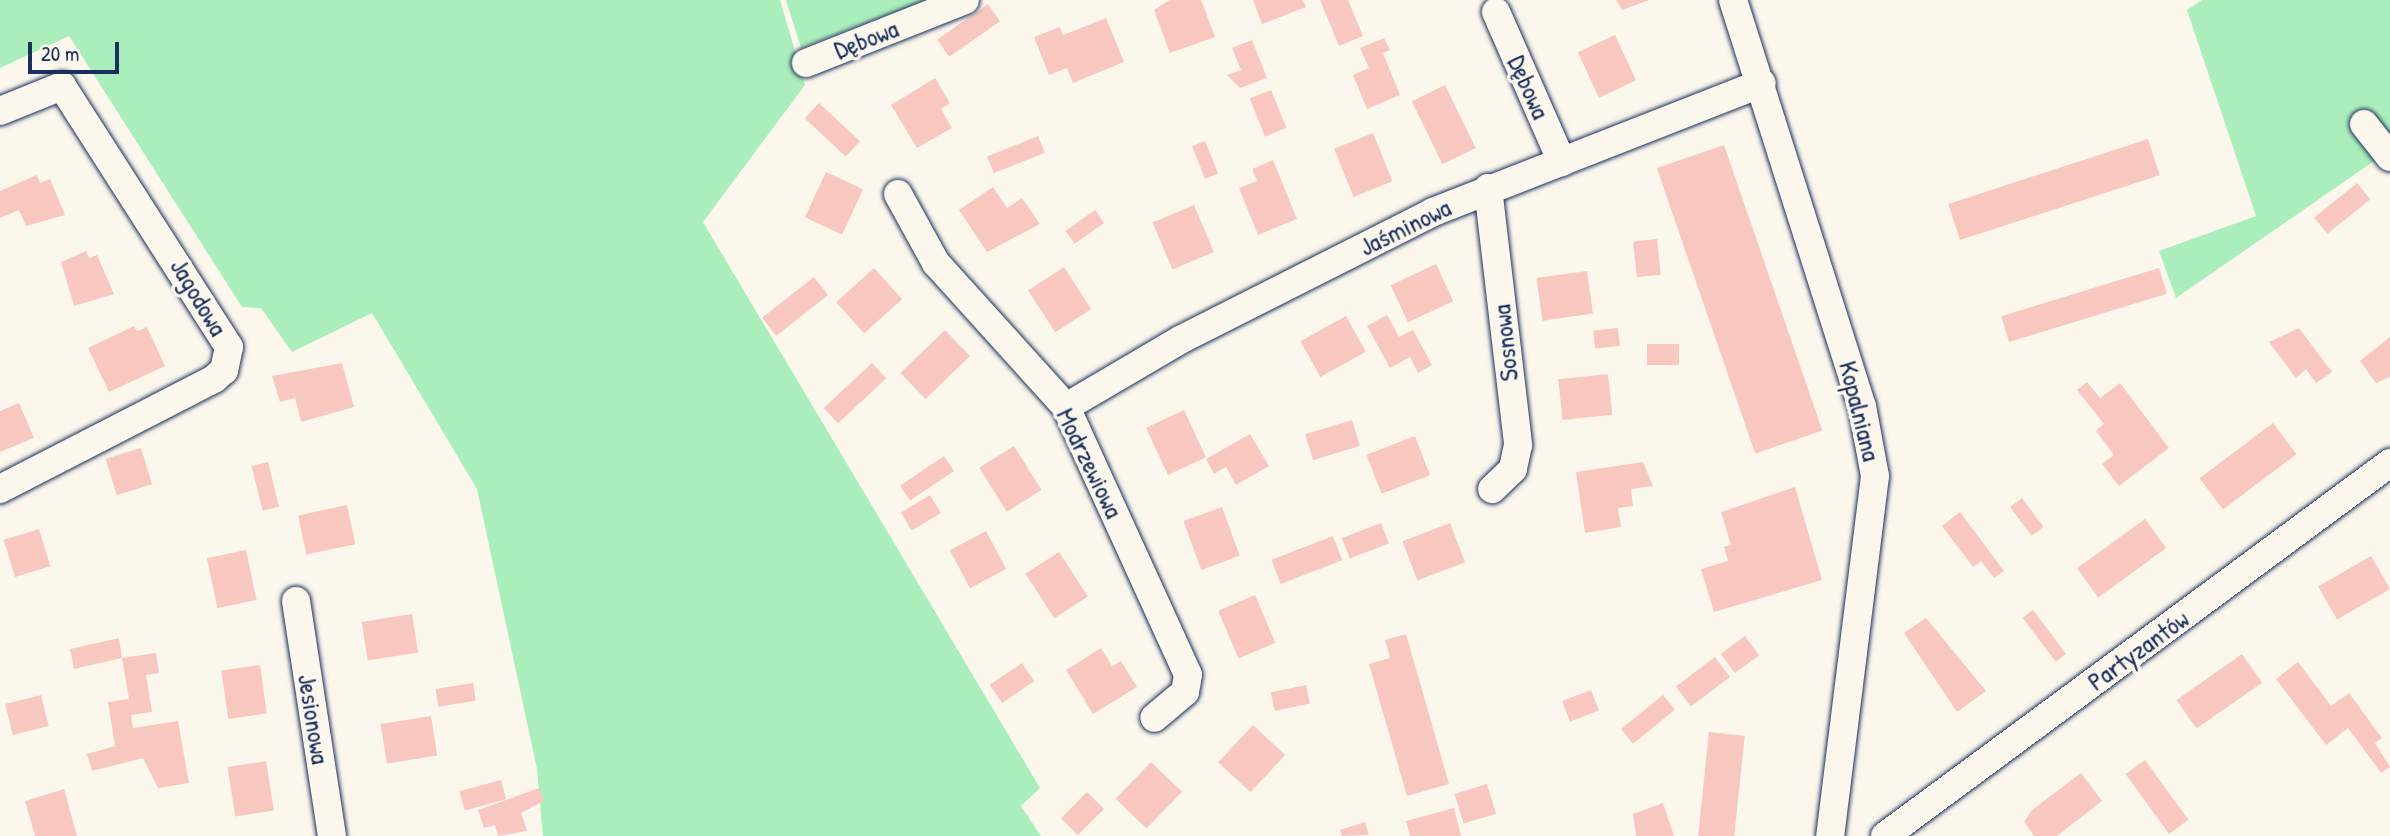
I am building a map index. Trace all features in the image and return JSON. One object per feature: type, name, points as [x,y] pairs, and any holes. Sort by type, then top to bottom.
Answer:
[{"type":"street","name":"Dębowa","points":[[806,63],[965,0]]},
{"type":"street","name":"Kopalniana","points":[[1733,0],[1762,83],[1862,406],[1875,476],[1830,836]]},
{"type":"street","name":"Dębowa","points":[[1496,12],[1562,162]]},
{"type":"street","name":"Jaśminowa","points":[[1066,407],[1182,339],[1488,188],[1562,162],[1762,83]]},
{"type":"street","name":"Jagodowa","points":[[0,111],[62,86],[222,331],[229,354],[214,379],[0,489]]},
{"type":"street","points":[[2364,124],[2390,157]]},
{"type":"street","name":"Sosnowa","points":[[1488,188],[1518,444],[1513,469],[1492,489]]},
{"type":"street","name":"Modrzewiowa","points":[[898,194],[936,263],[1066,407],[1188,675],[1185,692],[1154,718]]},
{"type":"street","name":"Partyzantów","points":[[1885,836],[2390,463]]},
{"type":"street","name":"Jesionowa","points":[[296,601],[332,836]]},
{"type":"green space","points":[[0,0],[780,0],[805,85],[703,222],[1040,788],[1021,806],[1041,836],[543,836],[537,769],[477,489],[372,313],[292,352],[261,308],[242,307],[69,36],[0,68]]},
{"type":"green space","points":[[786,0],[926,0],[801,48]]},
{"type":"green space","points":[[2202,0],[2390,0],[2390,150],[2176,298],[2159,251],[2256,216],[2187,10]]},
{"type":"building","points":[[1170,0],[1201,0],[1215,37],[1170,53],[1154,10]]},
{"type":"building","points":[[1253,0],[1303,0],[1306,7],[1262,24]]},
{"type":"building","points":[[1320,0],[1348,0],[1363,36],[1339,46]]},
{"type":"building","points":[[1616,0],[1649,0],[1622,10]]},
{"type":"building","points":[[988,4],[1000,21],[949,57],[937,40]]},
{"type":"building","points":[[1106,18],[1124,62],[1073,83],[1067,68],[1049,75],[1034,37],[1060,27],[1063,35]]},
{"type":"building","points":[[1615,35],[1636,80],[1599,98],[1578,52]]},
{"type":"building","points":[[1384,38],[1390,50],[1383,53],[1400,95],[1367,109],[1353,75],[1369,68],[1360,48]]},
{"type":"building","points":[[1252,40],[1267,78],[1240,88],[1227,75],[1241,70],[1232,48]]},
{"type":"building","points":[[935,78],[950,103],[941,109],[952,128],[917,148],[891,105]]},
{"type":"building","points":[[1445,85],[1476,148],[1442,164],[1412,101]]},
{"type":"building","points":[[1271,90],[1286,128],[1265,137],[1250,99]]},
{"type":"building","points":[[819,103],[860,141],[846,157],[805,118]]},
{"type":"building","points":[[1373,133],[1392,181],[1354,197],[1334,149]]},
{"type":"building","points":[[1038,136],[1045,153],[994,173],[987,157]]},
{"type":"building","points":[[2148,139],[2160,175],[1960,240],[1948,204]]},
{"type":"building","points":[[1205,141],[1218,173],[1205,179],[1192,146]]},
{"type":"building","points":[[1724,145],[1822,431],[1755,454],[1657,168]]},
{"type":"building","points":[[1273,160],[1297,219],[1258,235],[1239,188],[1257,181],[1252,169]]},
{"type":"building","points":[[826,172],[863,189],[842,235],[805,217]]},
{"type":"building","points":[[37,175],[40,183],[50,179],[65,215],[26,226],[19,210],[0,218],[0,191]]},
{"type":"building","points":[[2357,183],[2370,199],[2327,234],[2314,218]]},
{"type":"building","points":[[993,187],[1007,208],[1022,198],[1040,224],[987,252],[959,210]]},
{"type":"building","points":[[1194,205],[1214,252],[1173,270],[1153,223]]},
{"type":"building","points":[[1095,210],[1104,223],[1075,244],[1066,231]]},
{"type":"building","points":[[1657,239],[1661,275],[1637,277],[1633,242]]},
{"type":"building","points":[[86,251],[89,258],[97,255],[114,294],[74,306],[61,262]]},
{"type":"building","points":[[1436,264],[1453,301],[1408,322],[1391,285]]},
{"type":"building","points":[[1064,267],[1091,309],[1055,332],[1028,290]]},
{"type":"building","points":[[874,268],[902,299],[864,333],[836,302]]},
{"type":"building","points":[[2159,268],[2167,294],[2009,342],[2001,316]]},
{"type":"building","points":[[1587,271],[1593,314],[1542,321],[1536,278]]},
{"type":"building","points":[[814,277],[828,295],[776,336],[762,318]]},
{"type":"building","points":[[1387,315],[1399,337],[1413,330],[1432,365],[1418,373],[1410,357],[1390,368],[1367,326]]},
{"type":"building","points":[[1346,316],[1366,352],[1320,377],[1301,341]]},
{"type":"building","points":[[134,326],[137,331],[147,327],[165,366],[109,392],[88,348]]},
{"type":"building","points":[[1618,328],[1620,346],[1595,349],[1593,331]]},
{"type":"building","points":[[2299,328],[2332,372],[2316,383],[2306,369],[2296,378],[2269,342]]},
{"type":"building","points":[[945,330],[970,356],[925,399],[900,373]]},
{"type":"building","points":[[2390,337],[2390,377],[2376,383],[2360,361]]},
{"type":"building","points":[[1647,344],[1679,344],[1679,365],[1647,365]]},
{"type":"building","points":[[342,363],[354,407],[301,422],[295,398],[280,402],[272,376]]},
{"type":"building","points":[[872,363],[886,378],[838,423],[824,408]]},
{"type":"building","points":[[1608,374],[1612,415],[1563,420],[1558,379]]},
{"type":"building","points":[[2087,382],[2100,398],[2120,383],[2169,448],[2119,486],[2102,464],[2114,455],[2096,431],[2104,424],[2077,390]]},
{"type":"building","points":[[19,403],[34,438],[0,452],[0,411]]},
{"type":"building","points":[[1184,410],[1206,457],[1168,475],[1146,428]]},
{"type":"building","points":[[1352,420],[1360,446],[1313,460],[1305,434]]},
{"type":"building","points":[[2273,423],[2296,454],[2223,510],[2200,478]]},
{"type":"building","points":[[1250,434],[1269,466],[1236,485],[1226,467],[1214,474],[1206,459]]},
{"type":"building","points":[[1415,436],[1430,475],[1382,494],[1366,455]]},
{"type":"building","points":[[1014,446],[1042,490],[1007,512],[979,468]]},
{"type":"building","points":[[141,448],[152,484],[117,495],[106,459]]},
{"type":"building","points":[[944,456],[954,471],[910,501],[900,486]]},
{"type":"building","points":[[268,462],[279,507],[263,511],[252,466]]},
{"type":"building","points":[[1643,462],[1653,486],[1631,489],[1633,506],[1618,508],[1621,527],[1585,533],[1576,472]]},
{"type":"building","points":[[1795,487],[1822,580],[1714,612],[1701,569],[1728,561],[1724,547],[1731,545],[1721,512]]},
{"type":"building","points":[[930,495],[941,513],[912,531],[901,513]]},
{"type":"building","points":[[2022,498],[2044,527],[2032,536],[2010,507]]},
{"type":"building","points":[[347,505],[355,544],[306,555],[298,515]]},
{"type":"building","points":[[1222,507],[1240,556],[1201,570],[1183,521]]},
{"type":"building","points":[[1960,512],[2004,571],[1994,578],[1981,561],[1973,567],[1942,526]]},
{"type":"building","points":[[2145,519],[2166,548],[2098,597],[2077,568]]},
{"type":"building","points":[[1381,523],[1389,544],[1350,559],[1342,538]]},
{"type":"building","points":[[1450,523],[1465,562],[1417,580],[1402,541]]},
{"type":"building","points":[[39,529],[50,566],[15,577],[4,540]]},
{"type":"building","points":[[986,531],[1006,569],[970,588],[950,550]]},
{"type":"building","points":[[1333,536],[1342,560],[1281,584],[1271,560]]},
{"type":"building","points":[[246,550],[257,600],[217,608],[207,558]]},
{"type":"building","points":[[1059,552],[1088,596],[1054,618],[1025,574]]},
{"type":"building","points":[[2371,556],[2390,589],[2337,619],[2318,586]]},
{"type":"building","points":[[1255,595],[1275,643],[1238,658],[1218,611]]},
{"type":"building","points":[[2033,610],[2066,654],[2056,662],[2023,618]]},
{"type":"building","points":[[412,614],[418,653],[368,660],[362,622]]},
{"type":"building","points":[[1926,618],[1986,691],[1957,712],[1904,633]]},
{"type":"building","points":[[1406,634],[1449,784],[1407,796],[1369,664],[1390,658],[1385,640]]},
{"type":"building","points":[[1745,636],[1759,655],[1735,673],[1721,654]]},
{"type":"building","points":[[119,638],[122,658],[74,669],[70,649]]},
{"type":"building","points":[[1101,648],[1112,666],[1121,661],[1137,687],[1093,714],[1066,670]]},
{"type":"building","points":[[156,653],[159,673],[146,675],[152,712],[131,715],[133,728],[178,721],[189,783],[158,788],[143,758],[92,771],[87,754],[115,746],[108,702],[129,699],[122,658]]},
{"type":"building","points":[[2242,654],[2262,683],[2197,729],[2176,700]]},
{"type":"building","points":[[1715,657],[1730,677],[1691,706],[1676,686]]},
{"type":"building","points":[[2298,662],[2331,706],[2349,693],[2382,738],[2375,743],[2390,767],[2381,773],[2348,728],[2326,745],[2276,679]]},
{"type":"building","points":[[1022,663],[1034,681],[1002,703],[990,685]]},
{"type":"building","points":[[260,665],[267,714],[228,719],[221,670]]},
{"type":"building","points":[[473,683],[476,701],[438,707],[435,689]]},
{"type":"building","points":[[1306,685],[1310,704],[1275,711],[1271,692]]},
{"type":"building","points":[[1591,690],[1599,711],[1570,722],[1562,701]]},
{"type":"building","points":[[41,695],[49,726],[13,735],[5,704]]},
{"type":"building","points":[[1663,695],[1675,710],[1633,744],[1621,729]]},
{"type":"building","points":[[431,716],[437,756],[387,763],[381,724]]},
{"type":"building","points":[[1253,725],[1285,755],[1250,792],[1218,762]]},
{"type":"building","points":[[1709,732],[1745,736],[1734,836],[1698,836]]},
{"type":"building","points":[[2145,760],[2188,820],[2169,834],[2126,774]]},
{"type":"building","points":[[266,761],[274,810],[235,816],[227,767]]},
{"type":"building","points":[[1151,762],[1182,792],[1147,829],[1116,799]]},
{"type":"building","points":[[2081,773],[2102,801],[2057,836],[2034,836],[2024,822],[2032,810]]},
{"type":"building","points":[[501,780],[506,799],[465,810],[459,791]]},
{"type":"building","points":[[1487,784],[1496,814],[1464,824],[1454,794]]},
{"type":"building","points":[[539,788],[544,801],[521,813],[527,831],[498,836],[495,825],[484,828],[478,810]]},
{"type":"building","points":[[64,789],[77,836],[35,836],[25,801]]},
{"type":"building","points":[[1087,792],[1104,809],[1078,835],[1061,818]]},
{"type":"building","points":[[1663,803],[1674,836],[1636,836],[1633,814]]},
{"type":"building","points":[[1454,808],[1461,836],[1410,836],[1406,821]]},
{"type":"building","points":[[1365,822],[1369,835],[1342,836],[1340,830]]}]
